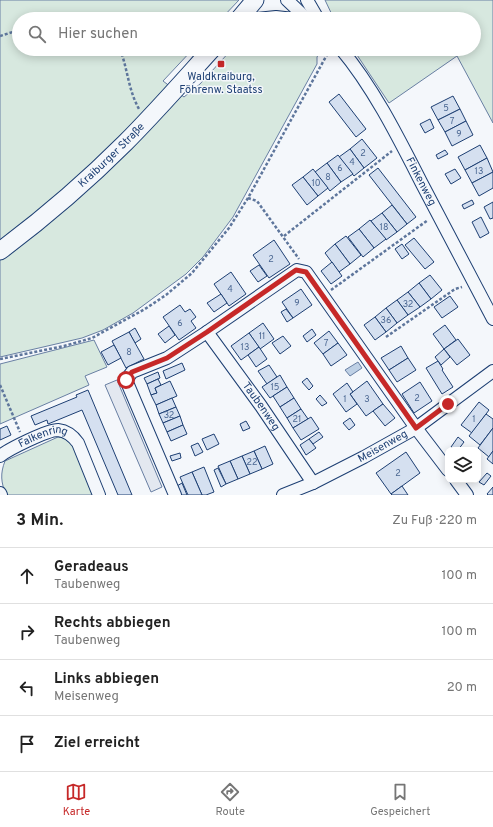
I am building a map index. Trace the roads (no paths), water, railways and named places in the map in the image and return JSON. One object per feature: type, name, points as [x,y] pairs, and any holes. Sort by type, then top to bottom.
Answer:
[{"type":"main road","points":[[245,12],[255,0]]},
{"type":"main road","name":"Kraiburger Straße","points":[[0,251],[49,212],[90,176],[146,122],[206,56]]},
{"type":"street","points":[[287,0],[300,12]]},
{"type":"street","points":[[307,0],[314,12]]},
{"type":"street","name":"Finkenweg","points":[[347,56],[370,90],[402,144],[493,320]]},
{"type":"street","points":[[175,495],[126,380],[132,372],[167,358],[296,270],[306,272],[416,428],[445,466]]},
{"type":"street","name":"Taubenweg","points":[[207,332],[261,406],[313,483]]},
{"type":"street","name":"Meisenweg","points":[[283,495],[302,492],[313,483],[416,428],[493,371]]},
{"type":"street","name":"Falkenring","points":[[0,456],[24,442],[56,430],[64,431],[75,438],[99,495]]},
{"type":"street","points":[[458,483],[467,495]]},
{"type":"water","points":[[358,362],[362,368],[350,376],[345,370]]},
{"type":"place","name":"Waldkraiburg, Föhrenw. Staatss","points":[[221,64]]}]
